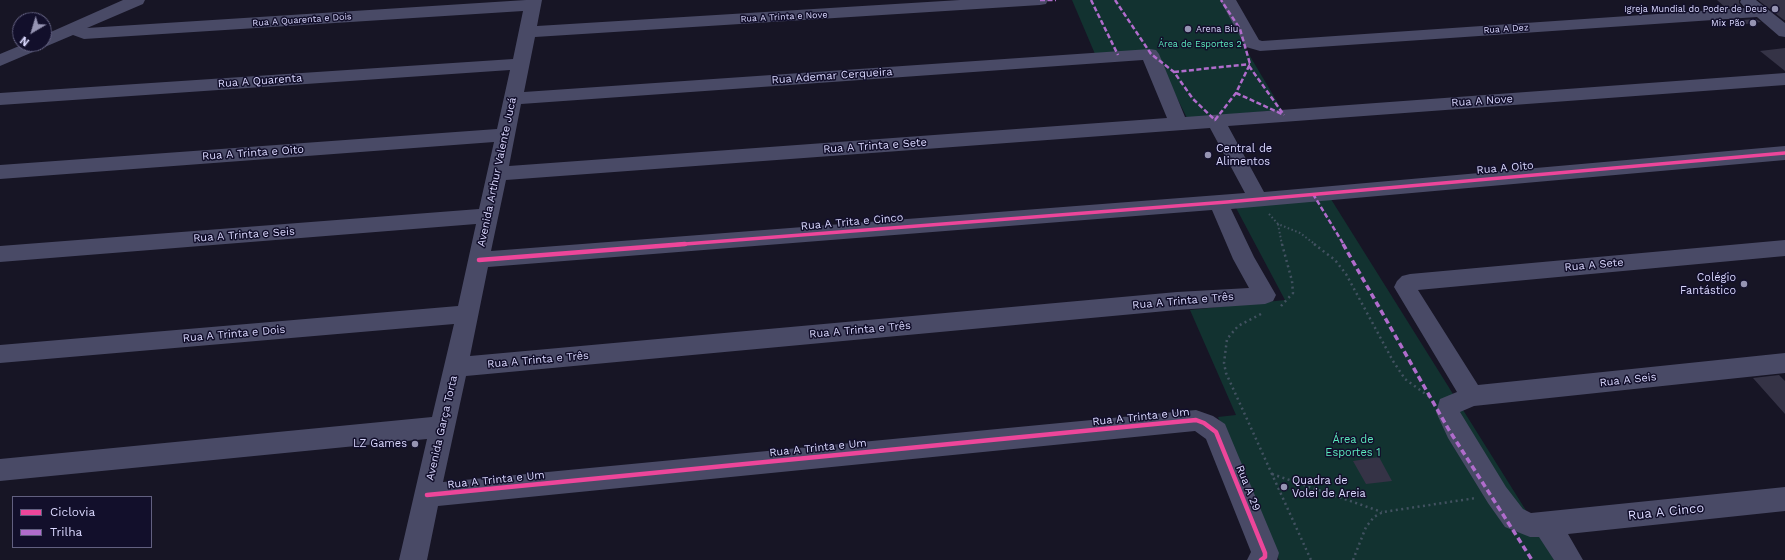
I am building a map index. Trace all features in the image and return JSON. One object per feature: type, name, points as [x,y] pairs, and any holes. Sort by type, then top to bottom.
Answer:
[{"type":"street","points":[[52,37],[138,0]]},
{"type":"street","name":"Rua A Trinta e Nove","points":[[527,32],[1040,0]]},
{"type":"street","name":"Rua A Dez","points":[[1228,0],[1252,43],[1260,46],[1760,12]]},
{"type":"street","points":[[1746,0],[1785,32]]},
{"type":"street","name":"Rua A Quarenta e Dois","points":[[73,28],[84,34],[534,2]]},
{"type":"street","name":"Avenida Arthur Valente Jucá","points":[[456,367],[534,2]]},
{"type":"street","points":[[0,61],[20,52]]},
{"type":"street","name":"Rua Ademar Cerqueira","points":[[513,99],[1111,55],[1151,54],[1178,123]]},
{"type":"street","name":"Rua A Quarenta","points":[[0,99],[520,64]]},
{"type":"street","name":"Rua A Nove","points":[[1178,123],[1785,79]]},
{"type":"street","points":[[1215,120],[1258,199]]},
{"type":"street","name":"Rua A Trinta e Sete","points":[[497,174],[1178,123]]},
{"type":"street","name":"Rua A Trinta e Oito","points":[[0,172],[505,135]]},
{"type":"street","name":"Rua A Oito","points":[[1223,202],[1785,153]]},
{"type":"street","points":[[1223,202],[1244,259],[1269,305]]},
{"type":"street","name":"Rua A Trita e Cinco","points":[[478,260],[1223,202]]},
{"type":"street","name":"Rua A Trinta e Seis","points":[[0,254],[488,216]]},
{"type":"street","name":"Rua A Sete","points":[[1472,396],[1405,287],[1410,282],[1785,248]]},
{"type":"street","name":"Rua A Trinta e Três","points":[[456,367],[1169,302],[1269,305]]},
{"type":"street","name":"Rua A Trinta e Dois","points":[[0,354],[467,314]]},
{"type":"street","name":"Rua A Seis","points":[[1546,524],[1530,525],[1514,518],[1496,495],[1458,430],[1448,412],[1449,406],[1472,396],[1785,363]]},
{"type":"street","name":"Avenida Garça Torta","points":[[412,560],[456,367]]},
{"type":"street","name":"Rua A Trinta e Um","points":[[427,495],[1196,420],[1210,427]]},
{"type":"street","points":[[0,470],[442,427]]},
{"type":"street","name":"Rua A 29","points":[[1210,427],[1216,432],[1265,553],[1263,559]]},
{"type":"street","name":"Rua A Cinco","points":[[1546,524],[1785,499]]},
{"type":"street","points":[[1546,524],[1568,560]]},
{"type":"path","points":[[1258,199],[1278,224],[1284,255],[1292,281],[1292,293],[1283,305],[1269,305],[1238,326],[1227,339],[1224,363],[1226,373],[1234,393],[1311,560]]},
{"type":"path","points":[[1278,224],[1300,233],[1335,260],[1346,274],[1393,361],[1405,379],[1431,398]]},
{"type":"path","points":[[1271,474],[1383,512]]},
{"type":"path","points":[[1353,560],[1366,527],[1374,517],[1383,512],[1482,497]]},
{"type":"green space","name":"Área de Esportes 2","points":[[1072,0],[1229,0],[1257,45],[1244,46],[1282,110],[1187,118],[1153,50],[1095,54]]},
{"type":"green space","name":"Área de Esportes 1","points":[[1329,196],[1557,560],[1279,560],[1218,417],[1236,415],[1190,310],[1285,300],[1235,206]]},
{"type":"building","points":[[1717,0],[1739,0],[1742,7],[1726,8]]},
{"type":"building","points":[[1758,0],[1785,0],[1785,20],[1784,20]]},
{"type":"building","points":[[1756,19],[1761,22],[1746,24],[1741,20]]},
{"type":"building","points":[[1785,48],[1785,71],[1760,51]]},
{"type":"building","points":[[1779,375],[1785,381],[1785,414],[1753,378]]},
{"type":"building","points":[[1379,457],[1392,481],[1366,484],[1353,461]]},
{"type":"marked path","points":[[1040,0],[1056,0]]},
{"type":"marked path","points":[[1091,0],[1118,55]]},
{"type":"marked path","points":[[1115,0],[1151,54],[1174,72],[1193,99],[1215,120],[1236,93],[1250,64],[1240,29],[1221,0]]},
{"type":"marked path","points":[[1174,72],[1250,64]]},
{"type":"marked path","points":[[1249,66],[1284,115]]},
{"type":"marked path","points":[[1236,93],[1282,114]]},
{"type":"marked path","points":[[1313,194],[1362,276],[1449,430],[1532,560]]},
{"type":"cycle path","points":[[479,260],[1227,202],[1785,153]]},
{"type":"cycle path","points":[[427,495],[1196,420],[1204,423],[1216,432],[1265,553],[1265,557],[1261,560]]},
{"type":"place","name":"Igreja Mundial do Poder de Deus","points":[[1775,9]]},
{"type":"place","name":"Mix Pão","points":[[1753,23]]},
{"type":"place","name":"Arena Biu","points":[[1188,29]]},
{"type":"place","name":"Central de Alimentos","points":[[1208,155]]},
{"type":"place","name":"Colégio Fantástico","points":[[1744,284]]},
{"type":"place","name":"LZ Games","points":[[415,444]]},
{"type":"place","name":"Quadra de Volei de Areia","points":[[1284,487]]}]
